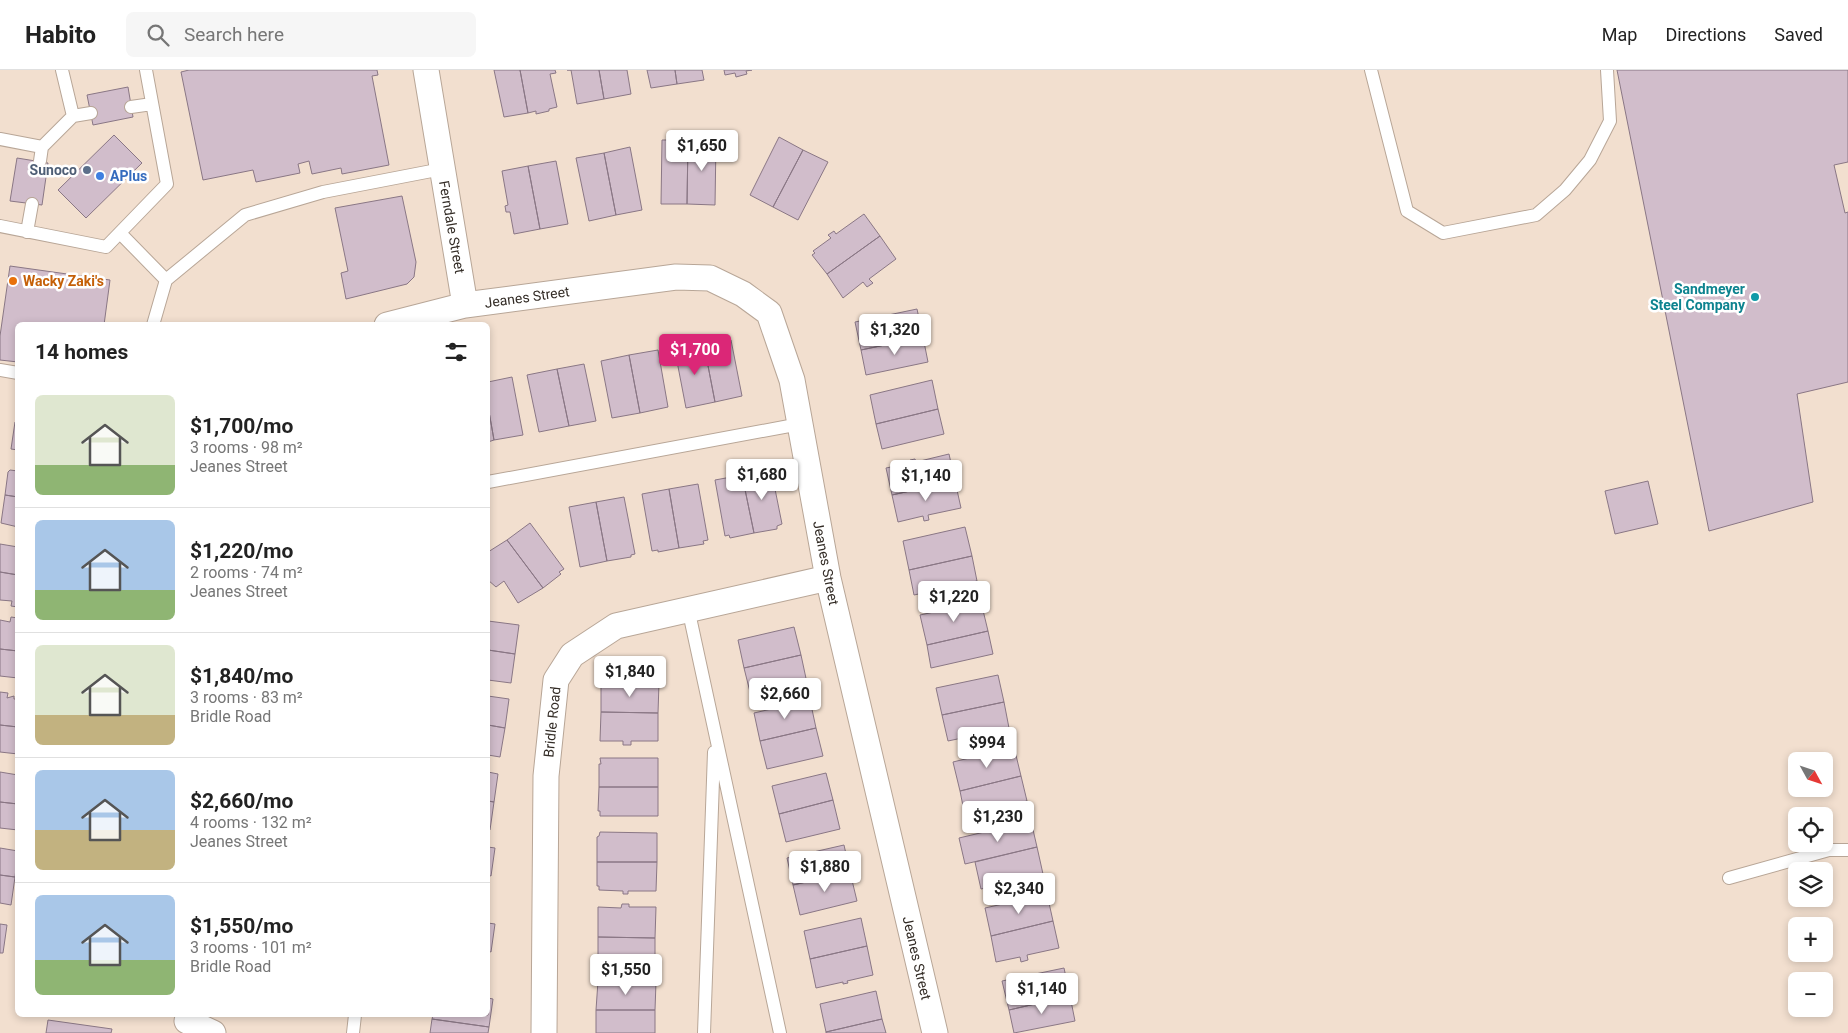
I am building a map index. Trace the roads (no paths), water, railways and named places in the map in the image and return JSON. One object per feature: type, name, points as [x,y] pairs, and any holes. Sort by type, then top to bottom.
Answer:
[{"type":"street","name":"Ferndale Street","points":[[426,70],[465,305]]},
{"type":"street","name":"Jeanes Street","points":[[465,305],[676,277],[710,278],[743,294],[769,313],[792,380],[828,578],[935,1033]]},
{"type":"street","points":[[399,322],[465,305]]},
{"type":"street","name":"Bridle Road","points":[[544,1033],[546,776],[556,680],[572,655],[616,626],[688,608],[828,578]]},
{"type":"street","points":[[187,1023],[213,1033]]},
{"type":"lane","points":[[62,70],[73,116]]},
{"type":"lane","points":[[0,226],[106,247],[167,184],[146,70]]},
{"type":"lane","points":[[1371,70],[1406,211],[1443,233],[1536,215],[1565,190],[1590,160],[1610,121],[1607,70]]},
{"type":"lane","points":[[131,107],[152,104]]},
{"type":"lane","points":[[40,161],[42,147],[73,116],[91,113]]},
{"type":"lane","points":[[0,139],[42,147]]},
{"type":"lane","points":[[154,322],[166,280],[245,214],[322,192],[442,169]]},
{"type":"lane","points":[[27,232],[32,204]]},
{"type":"lane","points":[[120,233],[166,280]]},
{"type":"lane","points":[[0,370],[15,372]]},
{"type":"lane","points":[[490,482],[800,424]]},
{"type":"lane","points":[[688,608],[780,1033]]},
{"type":"lane","points":[[704,1033],[715,732]]},
{"type":"lane","points":[[1729,878],[1829,850],[1848,850]]},
{"type":"lane","points":[[353,1033],[356,1017]]},
{"type":"place","name":"Sunoco","points":[[87,170]]},
{"type":"place","name":"APlus","points":[[100,176]]},
{"type":"place","name":"Wacky Zaki's","points":[[13,281]]},
{"type":"place","name":"Sandmeyer Steel Company","points":[[1755,297]]}]
